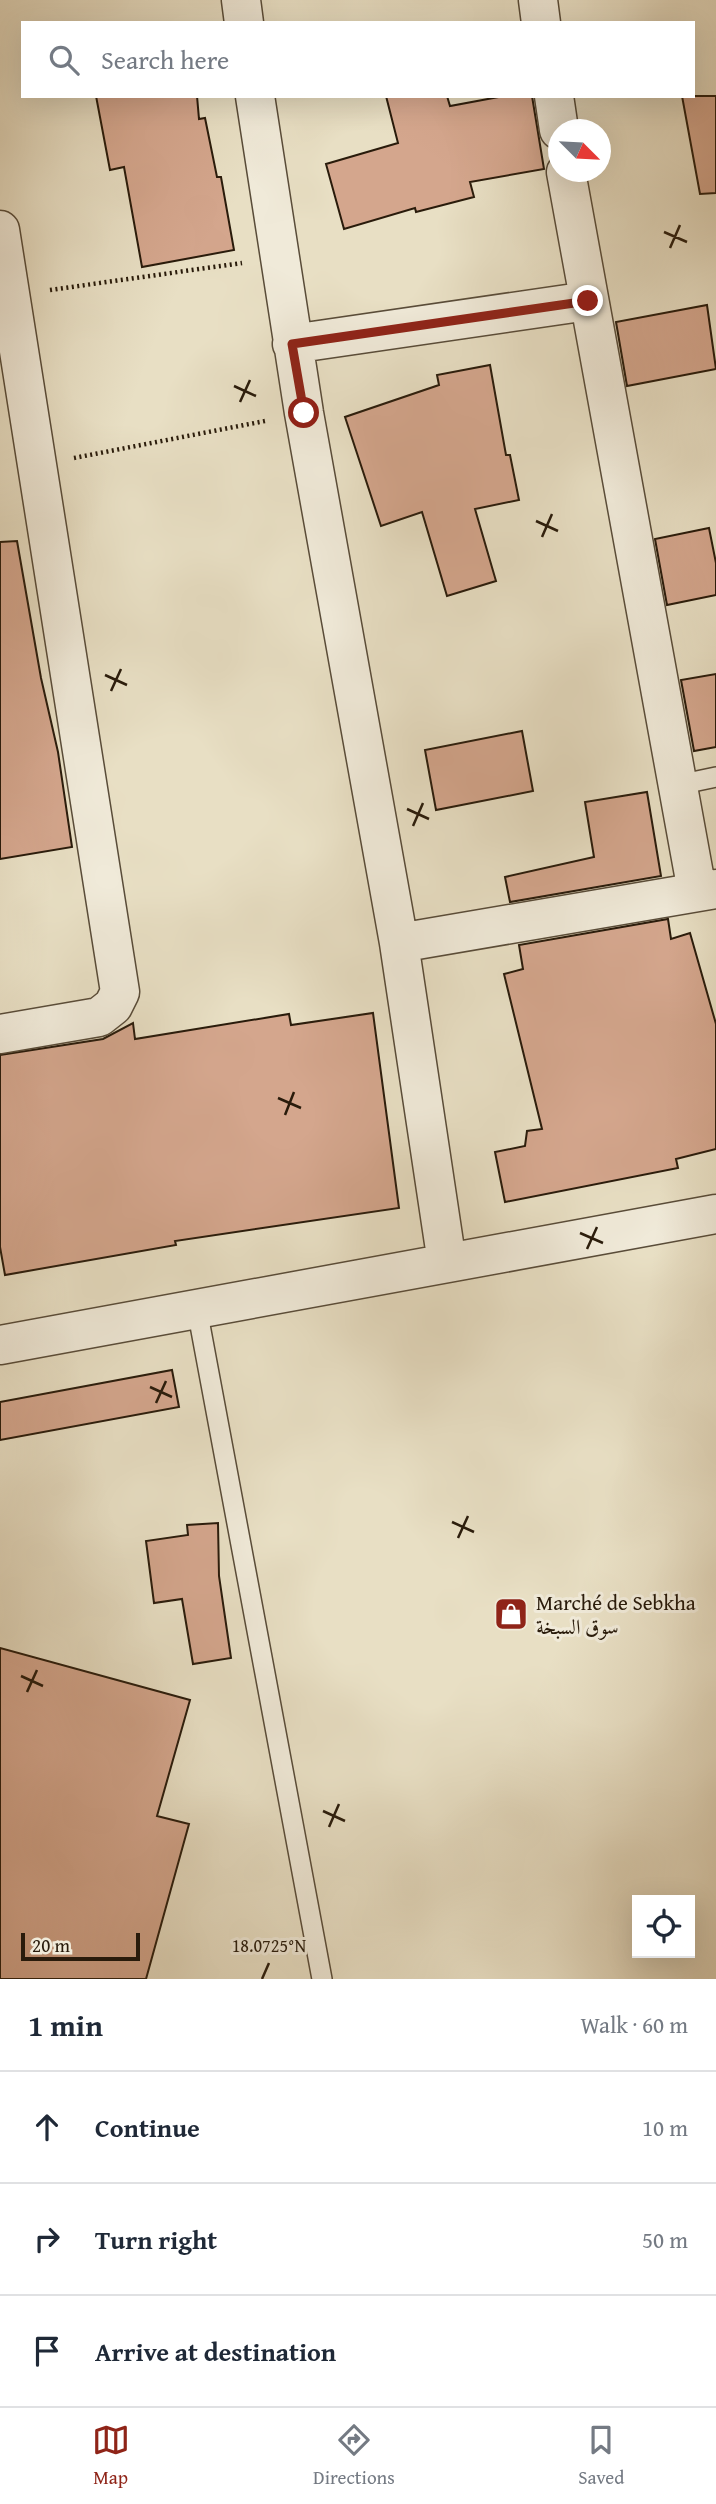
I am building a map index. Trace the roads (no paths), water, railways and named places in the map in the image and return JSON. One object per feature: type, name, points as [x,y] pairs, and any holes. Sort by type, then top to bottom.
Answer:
[{"type":"street","points":[[241,0],[244,21]]},
{"type":"street","points":[[538,0],[541,21]]},
{"type":"street","points":[[255,98],[277,257],[399,943],[447,1263]]},
{"type":"street","points":[[554,98],[557,119]]},
{"type":"street","points":[[399,943],[706,890],[678,785],[568,182]]},
{"type":"street","points":[[0,230],[120,992],[113,1006],[99,1017],[0,1034]]},
{"type":"street","points":[[292,344],[588,301]]},
{"type":"street","points":[[0,1345],[716,1214]]},
{"type":"lane","points":[[678,785],[716,778]]},
{"type":"lane","points":[[197,1309],[322,1979]]},
{"type":"place","name":"Marché de Sebkha سوق السبخة","points":[[511,1614]]}]
